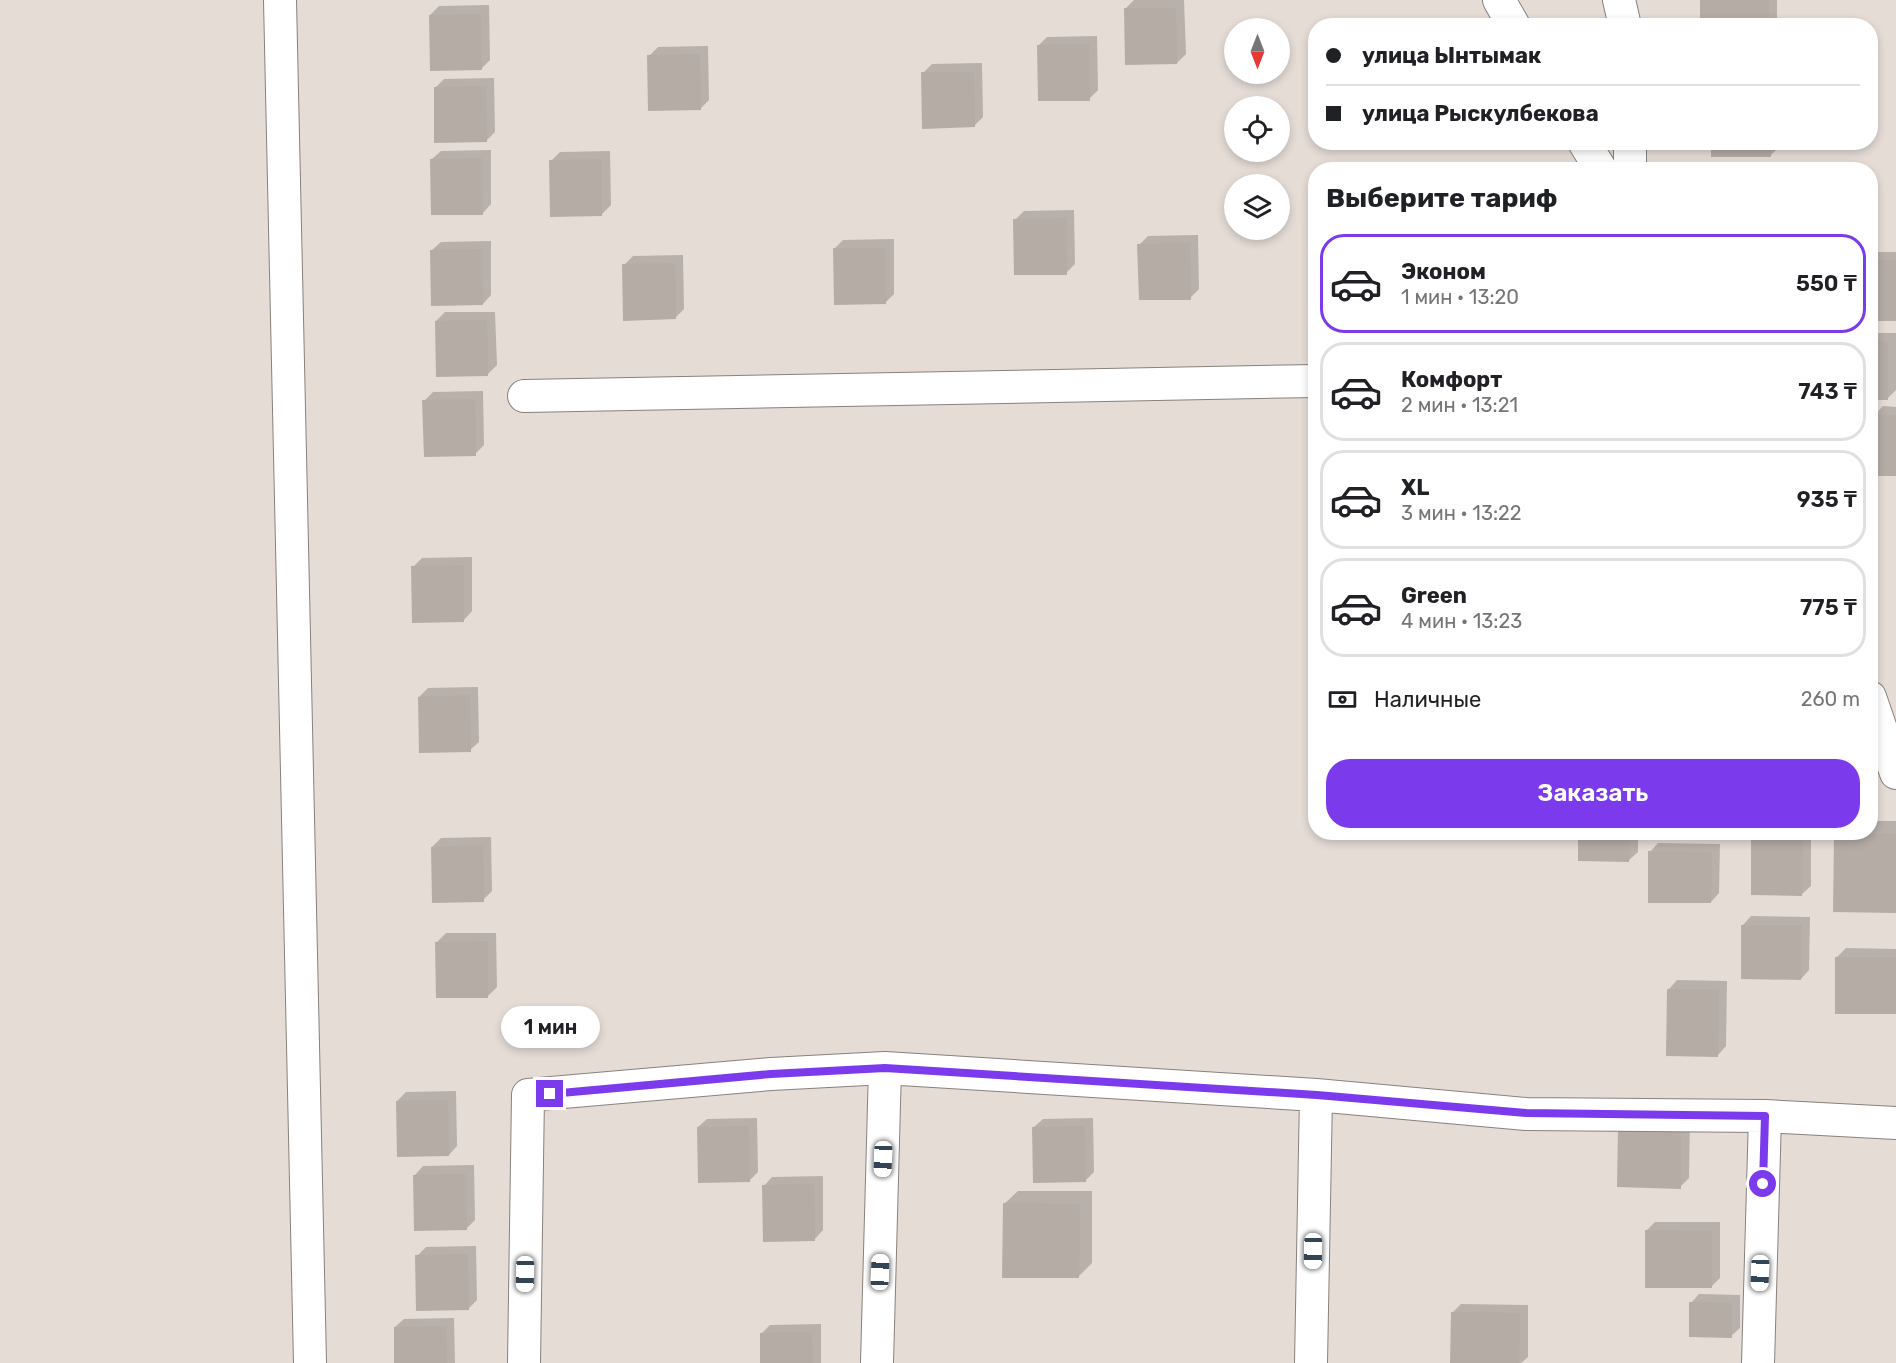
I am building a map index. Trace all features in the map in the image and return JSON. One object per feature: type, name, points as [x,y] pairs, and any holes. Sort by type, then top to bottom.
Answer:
[{"type":"street","points":[[280,0],[310,1363]]},
{"type":"street","points":[[1499,0],[1509,18]]},
{"type":"street","points":[[1619,0],[1623,18]]},
{"type":"street","points":[[524,396],[1308,381]]},
{"type":"street","points":[[1878,720],[1896,773]]},
{"type":"street","points":[[877,1363],[885,1068]]},
{"type":"street","points":[[524,1363],[528,1095],[771,1074],[885,1068],[1317,1095],[1526,1113],[1765,1116],[1896,1123]]},
{"type":"street","points":[[1311,1363],[1317,1095]]},
{"type":"street","points":[[1758,1363],[1765,1116]]},
{"type":"building","points":[[1700,0],[1769,0],[1769,18],[1700,18]]},
{"type":"building","points":[[1124,8],[1176,8],[1177,64],[1125,65]]},
{"type":"building","points":[[481,14],[482,70],[430,71],[429,15]]},
{"type":"building","points":[[1089,44],[1090,101],[1038,101],[1037,45]]},
{"type":"building","points":[[700,54],[701,110],[648,111],[647,55]]},
{"type":"building","points":[[921,72],[974,72],[975,127],[922,129]]},
{"type":"building","points":[[486,86],[487,142],[434,143],[434,87]]},
{"type":"building","points":[[1711,150],[1771,150],[1771,157],[1711,157]]},
{"type":"building","points":[[482,158],[483,215],[431,215],[430,159]]},
{"type":"building","points":[[602,159],[602,216],[550,217],[549,160]]},
{"type":"building","points":[[1066,218],[1067,275],[1014,275],[1013,219]]},
{"type":"building","points":[[1190,243],[1191,300],[1139,300],[1137,244]]},
{"type":"building","points":[[833,248],[885,248],[886,304],[834,305]]},
{"type":"building","points":[[482,249],[483,305],[431,306],[430,250]]},
{"type":"building","points":[[1878,260],[1896,260],[1896,321],[1878,321]]},
{"type":"building","points":[[675,263],[676,319],[623,321],[622,264]]},
{"type":"building","points":[[487,320],[488,376],[436,377],[435,321]]},
{"type":"building","points":[[1878,341],[1888,341],[1888,400],[1878,400]]},
{"type":"building","points":[[475,399],[476,456],[424,457],[422,400]]},
{"type":"building","points":[[1878,415],[1896,415],[1896,476],[1878,476]]},
{"type":"building","points":[[464,565],[464,622],[412,623],[411,566]]},
{"type":"building","points":[[470,695],[471,752],[419,753],[418,697]]},
{"type":"building","points":[[1878,834],[1896,834],[1896,913],[1833,912],[1834,840],[1878,840]]},
{"type":"building","points":[[1578,840],[1630,840],[1629,862],[1578,861]]},
{"type":"building","points":[[1751,840],[1803,840],[1802,896],[1751,895]]},
{"type":"building","points":[[483,845],[484,902],[432,903],[431,847]]},
{"type":"building","points":[[1648,851],[1712,852],[1711,903],[1648,903]]},
{"type":"building","points":[[1741,925],[1802,925],[1801,980],[1741,979]]},
{"type":"building","points":[[488,941],[488,998],[436,998],[435,942]]},
{"type":"building","points":[[1835,957],[1896,957],[1896,1014],[1835,1014]]},
{"type":"building","points":[[1667,989],[1719,989],[1718,1057],[1666,1056]]},
{"type":"building","points":[[448,1100],[449,1156],[397,1157],[396,1101]]},
{"type":"building","points":[[1618,1124],[1681,1124],[1681,1189],[1617,1187]]},
{"type":"building","points":[[749,1126],[750,1182],[698,1183],[697,1127]]},
{"type":"building","points":[[1085,1126],[1086,1182],[1033,1183],[1032,1127]]},
{"type":"building","points":[[466,1174],[467,1230],[414,1231],[413,1175]]},
{"type":"building","points":[[814,1184],[815,1241],[763,1242],[762,1185]]},
{"type":"building","points":[[1003,1203],[1080,1204],[1079,1278],[1002,1278]]},
{"type":"building","points":[[1645,1230],[1712,1231],[1712,1288],[1645,1288]]},
{"type":"building","points":[[468,1254],[469,1310],[416,1311],[415,1255]]},
{"type":"building","points":[[1689,1302],[1732,1303],[1732,1338],[1689,1337]]},
{"type":"building","points":[[1451,1312],[1520,1313],[1519,1363],[1450,1363]]},
{"type":"building","points":[[446,1326],[447,1363],[394,1363],[394,1327]]},
{"type":"building","points":[[812,1332],[813,1363],[760,1363],[760,1333]]},
{"type":"route","points":[[550,1094],[771,1074],[885,1068],[1317,1095],[1526,1113],[1765,1116],[1763,1184]]}]
